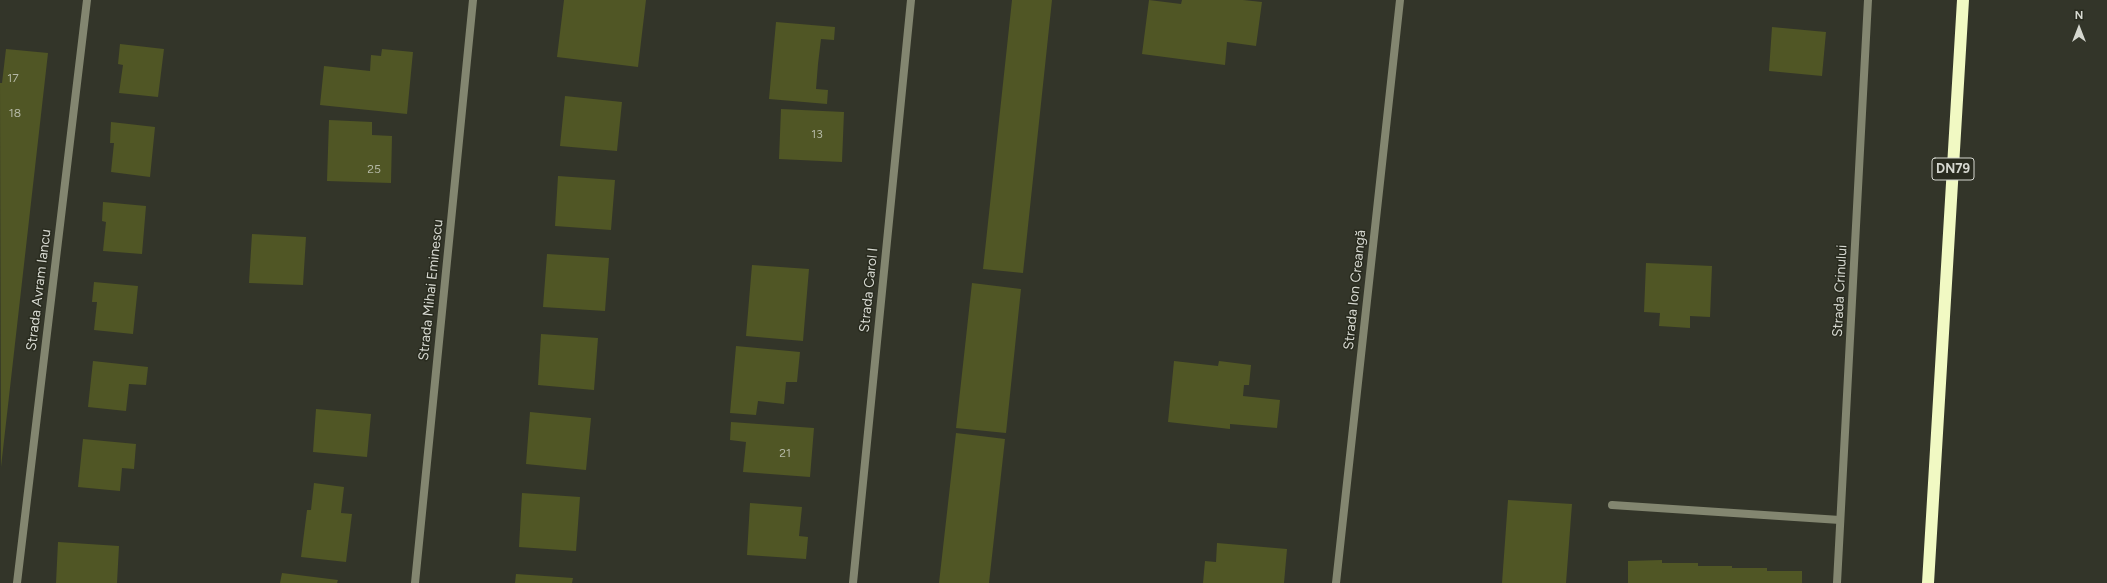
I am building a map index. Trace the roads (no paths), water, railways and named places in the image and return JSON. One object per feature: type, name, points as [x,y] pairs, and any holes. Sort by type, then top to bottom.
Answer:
[{"type":"highway","name":"DN79","points":[[1928,583],[1963,0]]},
{"type":"street","name":"Strada Avram Iancu","points":[[17,583],[87,0]]},
{"type":"street","name":"Strada Mihai Eminescu","points":[[415,583],[473,0]]},
{"type":"street","name":"Strada Carol I","points":[[853,583],[911,0]]},
{"type":"street","name":"Strada Ion Creangă","points":[[1336,583],[1400,0]]},
{"type":"street","name":"Strada Crinului","points":[[1837,583],[1868,0]]},
{"type":"street","points":[[1612,505],[1840,520]]}]
